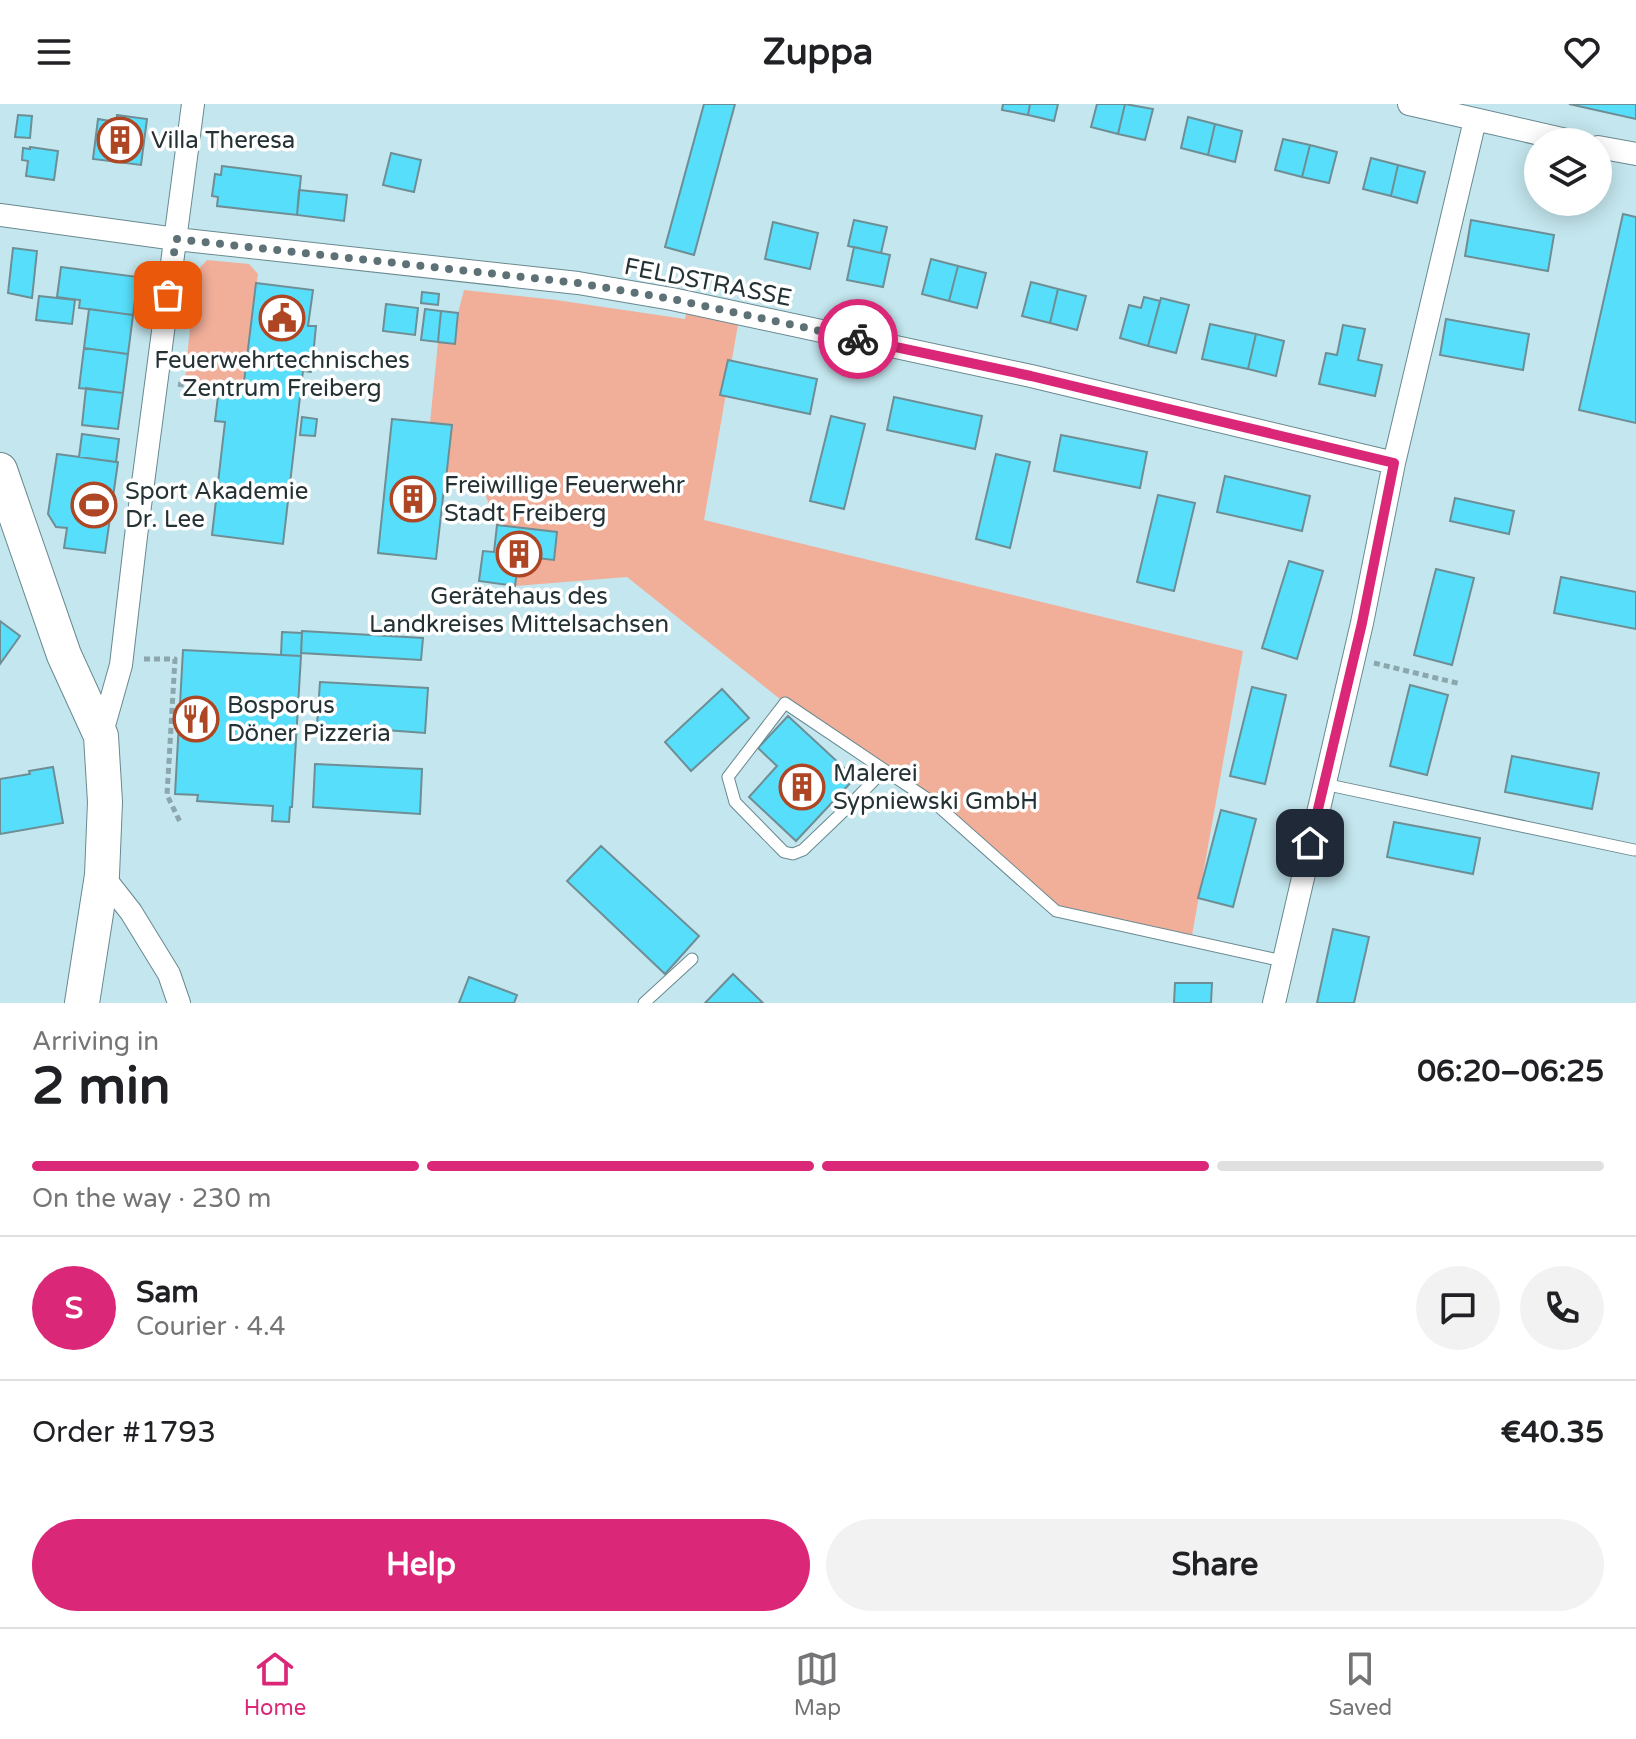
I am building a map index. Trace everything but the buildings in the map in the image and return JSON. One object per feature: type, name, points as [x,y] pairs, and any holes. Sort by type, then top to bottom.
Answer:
[{"type":"main road","points":[[0,470],[64,655],[101,736],[105,802],[102,875],[82,1003]]},
{"type":"street","points":[[101,736],[121,665],[193,104]]},
{"type":"street","points":[[1409,104],[1524,131]]},
{"type":"street","points":[[1274,1003],[1354,658],[1394,463],[1475,120]]},
{"type":"street","points":[[1612,150],[1636,154]]},
{"type":"street","name":"FELDSTRASSE","points":[[0,215],[176,239],[578,283],[672,299],[1031,376],[1394,463]]},
{"type":"street","points":[[102,875],[131,912],[169,974],[179,1003]]},
{"type":"lane","points":[[884,770],[803,850],[793,854],[784,852],[735,802],[728,777],[785,703],[938,806],[1056,911],[1283,961]]},
{"type":"lane","points":[[1324,784],[1634,850]]},
{"type":"lane","points":[[644,1003],[692,959]]},
{"type":"path","points":[[209,390],[219,392]]},
{"type":"path","points":[[1354,658],[1461,684]]},
{"type":"path","points":[[156,659],[175,659],[167,795],[181,824]]},
{"type":"shaded area","points":[[207,260],[249,264],[258,274],[243,390],[185,381],[195,273]]},
{"type":"shaded area","points":[[464,290],[685,319],[689,303],[740,313],[704,520],[1243,651],[1191,941],[1056,911],[938,806],[785,703],[627,577],[515,586],[519,556],[554,560],[557,532],[497,525],[482,486],[446,479],[452,425],[430,423],[438,342],[455,343]]},
{"type":"way so far","points":[[168,295],[176,239],[578,283],[672,299],[858,339]]},
{"type":"place","name":"Villa Theresa","points":[[120,140]]},
{"type":"place","name":"Feuerwehrtechnisches Zentrum Freiberg","points":[[282,318]]},
{"type":"place","name":"Freiwillige Feuerwehr Stadt Freiberg","points":[[413,499]]},
{"type":"place","name":"Sport Akademie Dr. Lee","points":[[94,505]]},
{"type":"place","name":"Gerätehaus des Landkreises Mittelsachsen","points":[[519,554]]},
{"type":"place","name":"Bosporus Döner Pizzeria","points":[[196,719]]},
{"type":"place","name":"Malerei Sypniewski GmbH","points":[[802,787]]},
{"type":"route","points":[[858,339],[1031,376],[1394,463],[1362,623],[1310,843]]}]
